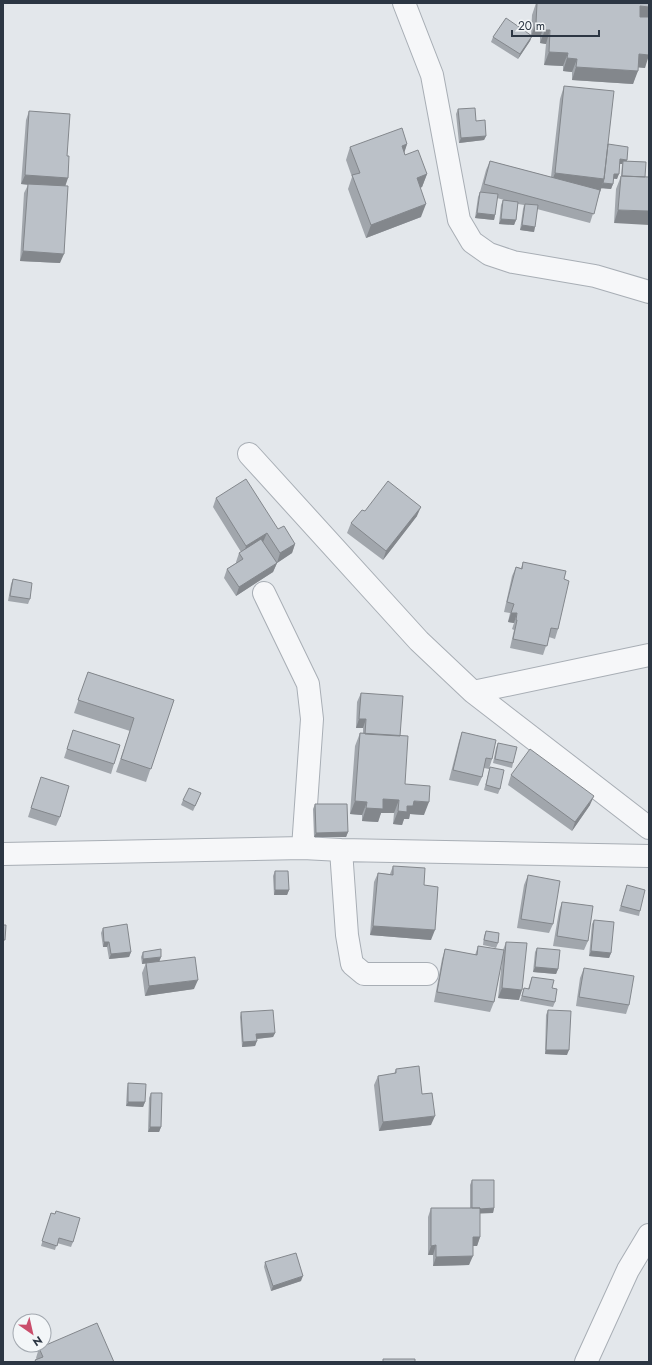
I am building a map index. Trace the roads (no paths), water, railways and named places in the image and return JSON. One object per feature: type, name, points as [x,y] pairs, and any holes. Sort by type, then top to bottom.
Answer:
[{"type":"street","points":[[404,3],[432,75],[459,220],[472,242],[490,254],[514,262],[595,276],[649,292]]},
{"type":"street","points":[[249,454],[419,641],[473,692],[649,828]]},
{"type":"street","points":[[264,593],[308,684],[312,718],[303,848]]},
{"type":"street","points":[[473,692],[649,655]]},
{"type":"street","points":[[3,854],[303,848],[649,856]]},
{"type":"street","points":[[341,850],[347,935],[352,964],[364,974],[427,974]]},
{"type":"street","points":[[586,1362],[628,1270],[649,1235]]}]
